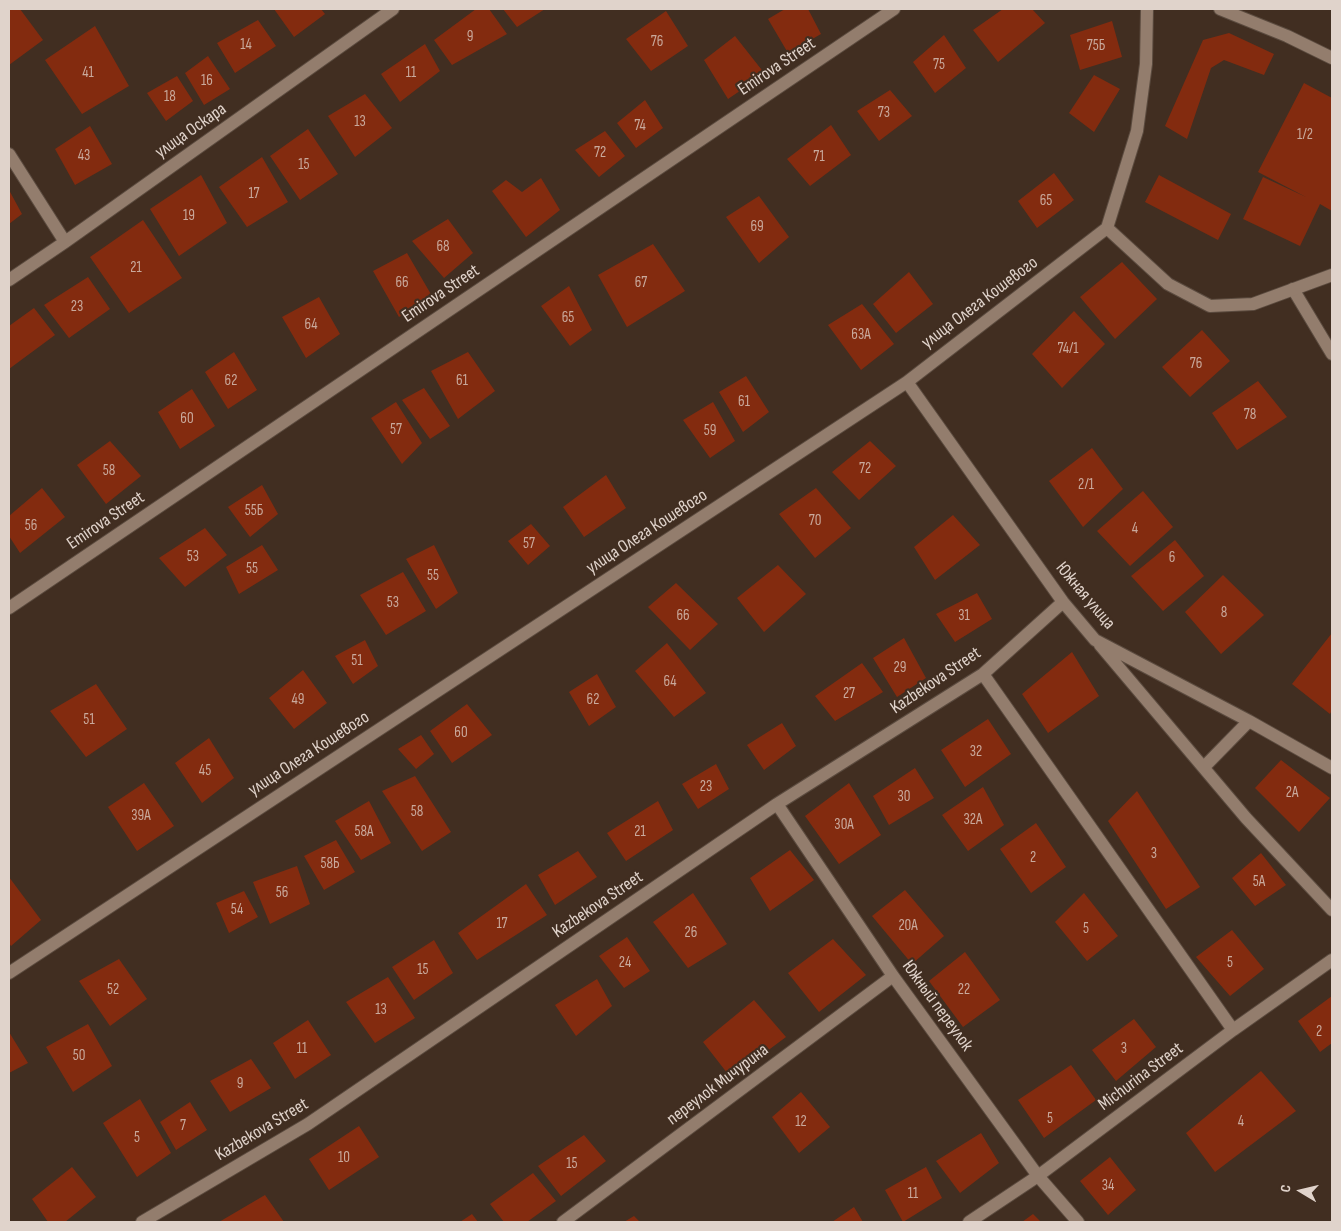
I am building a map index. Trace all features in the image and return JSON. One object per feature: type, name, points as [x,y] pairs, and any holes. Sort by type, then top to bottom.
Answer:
[{"type":"street","name":"улица Оскара","points":[[9,280],[393,9]]},
{"type":"street","name":"Emirova Street","points":[[9,608],[894,9]]},
{"type":"street","points":[[1148,9],[1146,64],[1138,131],[1108,228],[1168,284],[1210,306],[1253,304],[1332,275]]},
{"type":"street","points":[[1220,9],[1287,36],[1332,58]]},
{"type":"street","points":[[9,154],[65,242]]},
{"type":"street","name":"улица Олега Кошевого","points":[[9,973],[907,382],[1108,228]]},
{"type":"street","points":[[1292,289],[1332,354]]},
{"type":"street","name":"Южная улица","points":[[907,382],[1063,602],[1095,640],[1332,768]]},
{"type":"street","name":"Kazbekova Street","points":[[142,1222],[308,1124],[777,804],[983,674],[1063,602]]},
{"type":"street","points":[[1095,640],[1246,818],[1332,910]]},
{"type":"street","points":[[983,674],[1233,1030]]},
{"type":"street","points":[[1204,767],[1249,722]]},
{"type":"street","name":"Южный переулок","points":[[777,804],[894,976],[1038,1176],[1078,1222]]},
{"type":"street","name":"Michurina Street","points":[[970,1222],[1038,1176],[1233,1030],[1332,960]]},
{"type":"street","name":"переулок Мичурина","points":[[563,1222],[894,976]]},
{"type":"building","points":[[9,9],[20,9],[43,40],[9,65]]},
{"type":"building","points":[[274,9],[321,9],[325,14],[294,37]]},
{"type":"building","points":[[476,9],[489,9],[507,34],[452,65],[434,40]]},
{"type":"building","points":[[503,9],[545,9],[517,27]]},
{"type":"building","points":[[785,9],[808,9],[821,34],[788,53],[768,19]]},
{"type":"building","points":[[1003,9],[1032,9],[1045,23],[998,62],[973,30]]},
{"type":"building","points":[[666,11],[688,46],[651,71],[626,39]]},
{"type":"building","points":[[258,20],[276,46],[235,73],[217,43]]},
{"type":"building","points":[[1112,21],[1122,57],[1080,70],[1070,35]]},
{"type":"building","points":[[95,26],[129,86],[82,114],[45,60]]},
{"type":"building","points":[[1229,33],[1274,54],[1264,75],[1224,60],[1211,68],[1187,139],[1165,126],[1203,40]]},
{"type":"building","points":[[944,35],[966,68],[935,93],[913,62]]},
{"type":"building","points":[[735,36],[765,74],[728,99],[704,60]]},
{"type":"building","points":[[425,44],[440,71],[400,102],[381,74]]},
{"type":"building","points":[[208,56],[230,89],[204,105],[185,73]]},
{"type":"building","points":[[1094,75],[1120,89],[1094,132],[1069,113]]},
{"type":"building","points":[[177,76],[193,101],[166,121],[147,93]]},
{"type":"building","points":[[1304,83],[1332,98],[1332,211],[1320,204],[1300,246],[1243,219],[1263,177],[1306,197],[1258,172]]},
{"type":"building","points":[[890,90],[912,116],[879,141],[857,111]]},
{"type":"building","points":[[365,94],[392,128],[355,157],[328,116]]},
{"type":"building","points":[[645,100],[663,128],[636,148],[617,123]]},
{"type":"building","points":[[831,125],[851,155],[810,186],[787,159]]},
{"type":"building","points":[[90,126],[112,164],[75,185],[55,149]]},
{"type":"building","points":[[308,129],[338,174],[300,200],[270,156]]},
{"type":"building","points":[[605,131],[625,156],[599,177],[575,150]]},
{"type":"building","points":[[262,157],[288,202],[247,227],[219,187]]},
{"type":"building","points":[[1054,173],[1074,200],[1037,228],[1018,201]]},
{"type":"building","points":[[201,175],[227,223],[179,256],[150,209]]},
{"type":"building","points":[[1159,175],[1231,214],[1218,240],[1145,202]]},
{"type":"building","points":[[541,178],[560,210],[526,237],[492,191],[506,180],[522,192]]},
{"type":"building","points":[[9,190],[22,214],[9,224]]},
{"type":"building","points":[[759,196],[789,237],[759,263],[726,217]]},
{"type":"building","points":[[448,219],[473,253],[444,278],[412,241]]},
{"type":"building","points":[[143,220],[182,278],[129,313],[90,257]]},
{"type":"building","points":[[653,244],[685,291],[627,327],[598,275]]},
{"type":"building","points":[[407,253],[432,296],[399,317],[373,271]]},
{"type":"building","points":[[1122,262],[1157,299],[1115,339],[1080,297]]},
{"type":"building","points":[[909,272],[933,304],[896,333],[873,304]]},
{"type":"building","points":[[88,277],[110,309],[69,338],[44,305]]},
{"type":"building","points":[[569,286],[592,330],[570,346],[541,306]]},
{"type":"building","points":[[319,297],[340,334],[306,358],[282,317]]},
{"type":"building","points":[[862,304],[894,344],[861,370],[828,325]]},
{"type":"building","points":[[34,308],[55,335],[9,369],[9,326]]},
{"type":"building","points":[[1074,311],[1105,344],[1062,388],[1032,354]]},
{"type":"building","points":[[1202,330],[1230,361],[1190,397],[1162,367]]},
{"type":"building","points":[[234,352],[257,390],[228,409],[205,372]]},
{"type":"building","points":[[468,352],[495,391],[458,419],[431,371]]},
{"type":"building","points":[[746,376],[769,412],[743,432],[719,392]]},
{"type":"building","points":[[1258,381],[1287,417],[1237,450],[1212,413]]},
{"type":"building","points":[[424,388],[450,426],[430,439],[402,400]]},
{"type":"building","points":[[192,389],[215,426],[180,449],[158,412]]},
{"type":"building","points":[[396,402],[422,443],[402,464],[371,418]]},
{"type":"building","points":[[713,402],[735,441],[710,458],[683,420]]},
{"type":"building","points":[[110,441],[141,476],[106,504],[77,465]]},
{"type":"building","points":[[870,441],[896,466],[859,500],[832,472]]},
{"type":"building","points":[[1092,448],[1123,489],[1083,527],[1049,481]]},
{"type":"building","points":[[606,475],[626,508],[584,537],[563,507]]},
{"type":"building","points":[[262,485],[278,514],[250,537],[228,507]]},
{"type":"building","points":[[42,488],[65,517],[20,553],[9,536],[9,516]]},
{"type":"building","points":[[816,488],[851,528],[815,558],[779,514]]},
{"type":"building","points":[[1143,491],[1173,527],[1130,566],[1097,531]]},
{"type":"building","points":[[953,515],[980,545],[935,580],[914,547]]},
{"type":"building","points":[[531,524],[550,546],[528,565],[508,541]]},
{"type":"building","points":[[205,528],[227,555],[185,587],[159,558]]},
{"type":"building","points":[[1175,540],[1204,576],[1163,611],[1131,576]]},
{"type":"building","points":[[262,545],[278,570],[239,594],[226,567]]},
{"type":"building","points":[[434,545],[458,593],[436,609],[406,559]]},
{"type":"building","points":[[778,565],[806,594],[764,632],[737,598]]},
{"type":"building","points":[[403,572],[426,611],[386,635],[360,595]]},
{"type":"building","points":[[1223,575],[1264,615],[1221,654],[1185,612]]},
{"type":"building","points":[[676,583],[718,624],[690,650],[648,607]]},
{"type":"building","points":[[977,593],[992,619],[955,642],[936,614]]},
{"type":"building","points":[[1332,633],[1332,710],[1330,714],[1292,684]]},
{"type":"building","points":[[904,638],[926,678],[897,697],[873,658]]},
{"type":"building","points":[[365,640],[378,666],[353,684],[335,656]]},
{"type":"building","points":[[667,643],[706,693],[674,717],[635,671]]},
{"type":"building","points":[[1072,652],[1099,696],[1048,733],[1022,694]]},
{"type":"building","points":[[862,663],[883,692],[835,721],[815,696]]},
{"type":"building","points":[[303,670],[327,703],[294,729],[269,698]]},
{"type":"building","points":[[597,674],[616,707],[589,726],[569,692]]},
{"type":"building","points":[[96,684],[127,729],[86,757],[50,711]]},
{"type":"building","points":[[467,704],[492,735],[452,763],[430,731]]},
{"type":"building","points":[[988,719],[1011,754],[965,787],[941,750]]},
{"type":"building","points":[[782,723],[796,746],[764,770],[747,745]]},
{"type":"building","points":[[421,735],[434,754],[416,769],[398,749]]},
{"type":"building","points":[[209,738],[234,778],[202,803],[175,763]]},
{"type":"building","points":[[1281,760],[1330,798],[1299,832],[1255,788]]},
{"type":"building","points":[[716,764],[729,789],[698,809],[682,784]]},
{"type":"building","points":[[915,768],[934,798],[889,825],[873,796]]},
{"type":"building","points":[[415,776],[451,832],[422,851],[382,791]]},
{"type":"building","points":[[144,783],[174,826],[137,851],[108,807]]},
{"type":"building","points":[[849,783],[881,835],[839,864],[805,816]]},
{"type":"building","points":[[983,787],[1004,825],[968,851],[942,815]]},
{"type":"building","points":[[1137,791],[1200,887],[1166,909],[1108,821]]},
{"type":"building","points":[[369,801],[391,843],[361,860],[335,821]]},
{"type":"building","points":[[658,801],[673,830],[626,861],[607,833]]},
{"type":"building","points":[[1036,823],[1066,867],[1031,893],[1000,849]]},
{"type":"building","points":[[336,840],[355,872],[324,890],[304,856]]},
{"type":"building","points":[[790,850],[814,880],[770,911],[750,878]]},
{"type":"building","points":[[578,851],[597,877],[555,905],[538,875]]},
{"type":"building","points":[[1261,853],[1286,885],[1255,906],[1232,878]]},
{"type":"building","points":[[297,866],[310,904],[270,924],[253,882]]},
{"type":"building","points":[[9,877],[41,920],[11,946],[9,943]]},
{"type":"building","points":[[526,884],[547,915],[477,960],[458,933]]},
{"type":"building","points":[[905,890],[944,936],[912,964],[872,916]]},
{"type":"building","points":[[244,891],[258,917],[229,933],[216,903]]},
{"type":"building","points":[[693,893],[727,944],[688,968],[653,922]]},
{"type":"building","points":[[1084,893],[1118,936],[1087,961],[1055,922]]},
{"type":"building","points":[[1232,930],[1264,969],[1230,996],[1196,957]]},
{"type":"building","points":[[627,937],[650,971],[624,988],[599,956]]},
{"type":"building","points":[[833,939],[866,975],[819,1012],[788,973]]},
{"type":"building","points":[[434,940],[453,973],[414,1000],[392,967]]},
{"type":"building","points":[[965,952],[1000,1000],[963,1027],[929,981]]},
{"type":"building","points":[[119,959],[147,999],[110,1026],[79,981]]},
{"type":"building","points":[[388,977],[415,1018],[375,1043],[346,1002]]},
{"type":"building","points":[[597,979],[612,1006],[576,1036],[555,1005]]},
{"type":"building","points":[[1332,996],[1332,1043],[1320,1052],[1298,1021]]},
{"type":"building","points":[[754,1000],[786,1037],[731,1078],[703,1042]]},
{"type":"building","points":[[1134,1019],[1156,1047],[1116,1081],[1092,1050]]},
{"type":"building","points":[[308,1020],[331,1055],[295,1079],[273,1043]]},
{"type":"building","points":[[88,1024],[112,1066],[73,1092],[46,1047]]},
{"type":"building","points":[[9,1032],[28,1063],[9,1073]]},
{"type":"building","points":[[251,1059],[271,1088],[230,1112],[210,1081]]},
{"type":"building","points":[[1071,1065],[1096,1100],[1044,1138],[1018,1100]]},
{"type":"building","points":[[1261,1071],[1296,1111],[1215,1172],[1186,1133]]},
{"type":"building","points":[[801,1092],[830,1127],[799,1153],[772,1117]]},
{"type":"building","points":[[140,1099],[171,1153],[137,1177],[103,1123]]},
{"type":"building","points":[[190,1102],[207,1130],[176,1150],[160,1122]]},
{"type":"building","points":[[359,1126],[379,1157],[329,1190],[309,1159]]},
{"type":"building","points":[[981,1133],[999,1163],[960,1193],[936,1161]]},
{"type":"building","points":[[584,1135],[606,1161],[561,1196],[538,1166]]},
{"type":"building","points":[[1110,1157],[1136,1190],[1108,1215],[1080,1181]]},
{"type":"building","points":[[72,1167],[96,1197],[65,1222],[48,1222],[32,1199]]},
{"type":"building","points":[[926,1167],[942,1198],[903,1222],[885,1190]]},
{"type":"building","points":[[533,1173],[556,1201],[527,1222],[504,1222],[490,1204]]},
{"type":"building","points":[[265,1195],[284,1222],[219,1222]]},
{"type":"building","points":[[854,1207],[863,1222],[832,1222]]},
{"type":"building","points":[[472,1214],[478,1222],[460,1222]]},
{"type":"building","points":[[1033,1214],[1041,1222],[1022,1222]]},
{"type":"building","points":[[634,1216],[640,1222],[624,1222]]}]
